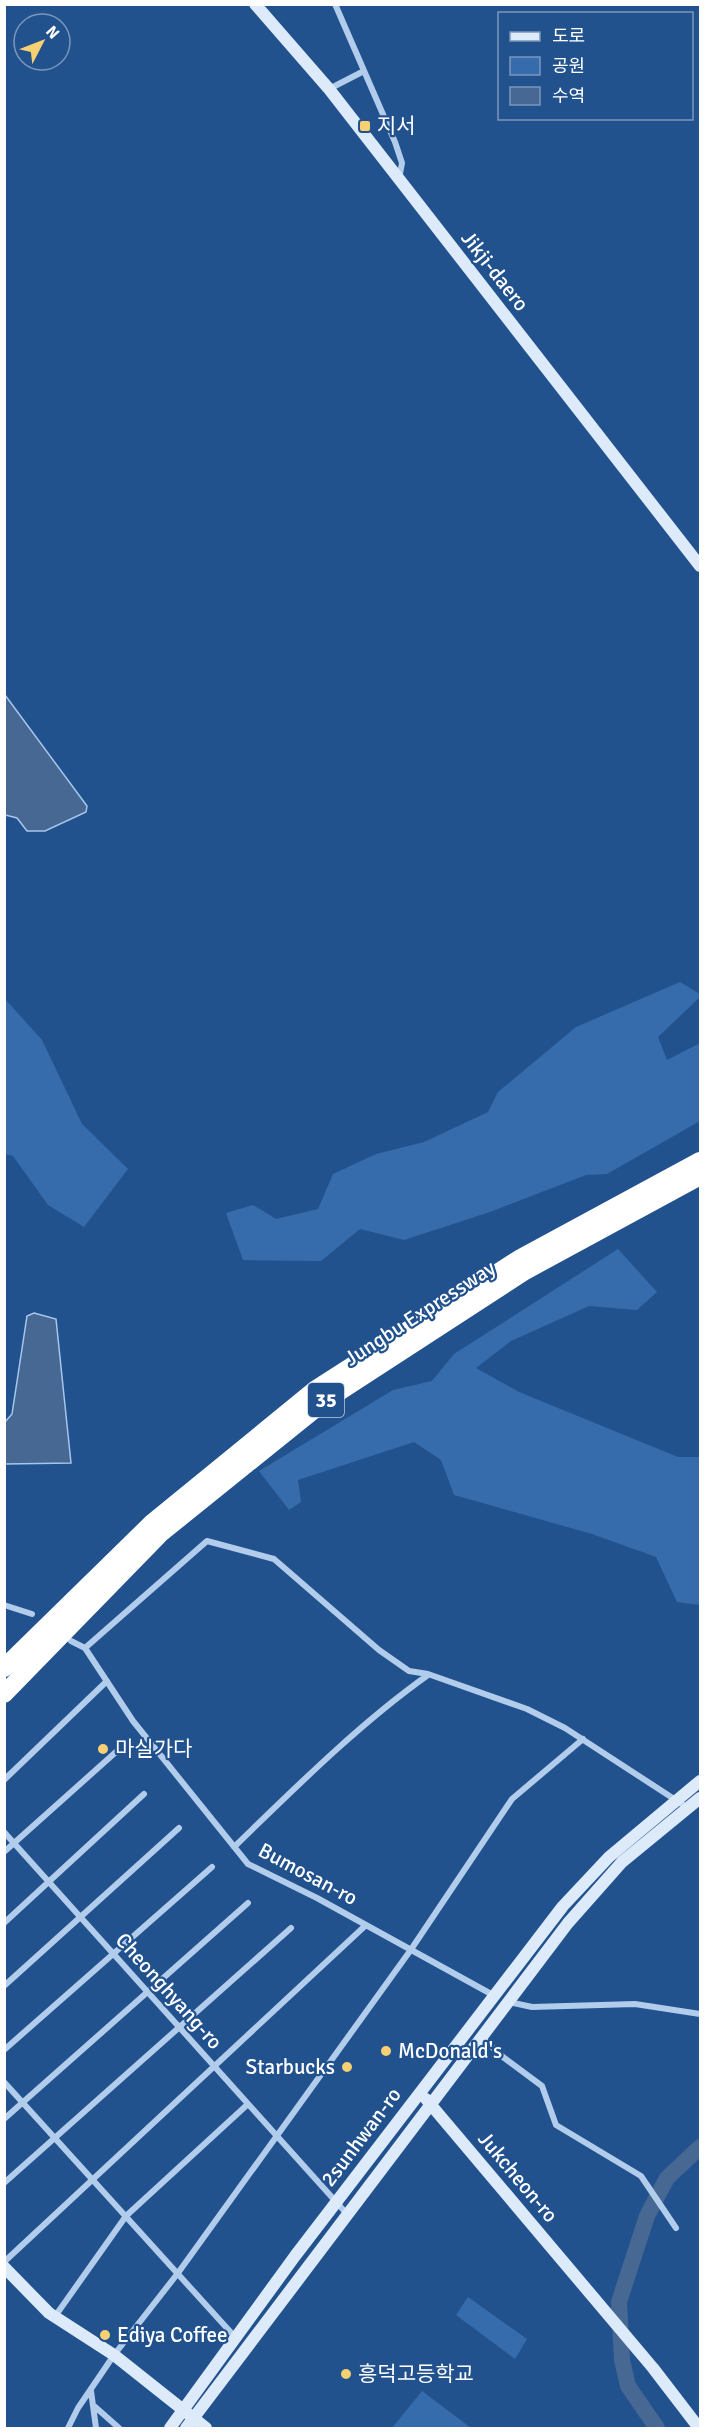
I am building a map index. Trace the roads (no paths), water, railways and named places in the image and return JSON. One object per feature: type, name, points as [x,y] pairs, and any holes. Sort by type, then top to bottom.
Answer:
[{"type":"highway","name":"Jungbu Expressway","points":[[4,1668],[152,1523],[316,1389],[519,1259],[700,1161]]},
{"type":"highway","name":"Jungbu Expressway","points":[[4,1694],[160,1533],[325,1401],[525,1271],[700,1176]]},
{"type":"main road","name":"Jikji-daero","points":[[255,4],[329,89],[700,566]]},
{"type":"main road","name":"2sunhwan-ro","points":[[170,2428],[336,2202],[493,1995],[585,1881],[637,1832],[700,1781]]},
{"type":"main road","name":"2sunhwan-ro","points":[[190,2423],[430,2104],[592,1895],[631,1855],[700,1798]]},
{"type":"main road","name":"Jukcheon-ro","points":[[420,2092],[653,2368],[699,2428]]},
{"type":"main road","points":[[4,2267],[50,2313],[114,2355],[183,2410],[190,2423],[206,2428]]},
{"type":"street","points":[[335,4],[401,157],[402,164],[398,179]]},
{"type":"street","points":[[329,89],[364,71]]},
{"type":"street","points":[[85,1648],[207,1541],[274,1559],[379,1650],[409,1671],[428,1674],[527,1709],[583,1740],[688,1808]]},
{"type":"street","points":[[4,1605],[32,1614]]},
{"type":"street","name":"Bumosan-ro","points":[[71,1641],[85,1648],[133,1721],[248,1864],[366,1925],[410,1952],[493,1995]]},
{"type":"street","points":[[234,1847],[398,1696],[428,1674]]},
{"type":"street","points":[[4,1780],[107,1681]]},
{"type":"street","points":[[68,2428],[78,2408],[114,2355],[178,2273],[278,2137],[410,1952],[512,1799],[583,1740]]},
{"type":"street","points":[[4,1852],[117,1751]]},
{"type":"street","points":[[4,1923],[144,1794]]},
{"type":"street","points":[[4,1986],[179,1828]]},
{"type":"street","name":"Cheonghyang-ro","points":[[4,1832],[347,2214]]},
{"type":"street","points":[[4,2050],[212,1867]]},
{"type":"street","points":[[4,2119],[248,1903]]},
{"type":"street","points":[[4,2262],[366,1925]]},
{"type":"street","points":[[4,2183],[291,1928]]},
{"type":"street","points":[[509,2002],[531,2007],[635,2004],[700,2014]]},
{"type":"street","points":[[482,2038],[542,2086],[556,2125],[641,2176],[676,2228]]},
{"type":"street","points":[[4,2082],[236,2337]]},
{"type":"street","points":[[56,2315],[126,2216],[248,2104]]},
{"type":"street","points":[[91,2391],[96,2428]]},
{"type":"street","points":[[93,2405],[119,2428]]},
{"type":"water","points":[[5,695],[87,806],[86,812],[45,831],[27,831],[17,818],[5,815]]},
{"type":"water","points":[[34,1313],[56,1319],[71,1463],[5,1464],[5,1422],[12,1414],[27,1316]]},
{"type":"waterway","points":[[657,2428],[628,2386],[622,2360],[619,2302],[647,2216],[667,2178],[700,2147]]},
{"type":"place","name":"지서","points":[[365,126]]},
{"type":"place","name":"마실가다","points":[[103,1749]]},
{"type":"place","name":"McDonald's","points":[[386,2051]]},
{"type":"place","name":"Starbucks","points":[[347,2067]]},
{"type":"place","name":"Ediya Coffee","points":[[105,2335]]},
{"type":"place","name":"흥덕고등학교","points":[[346,2374]]}]
